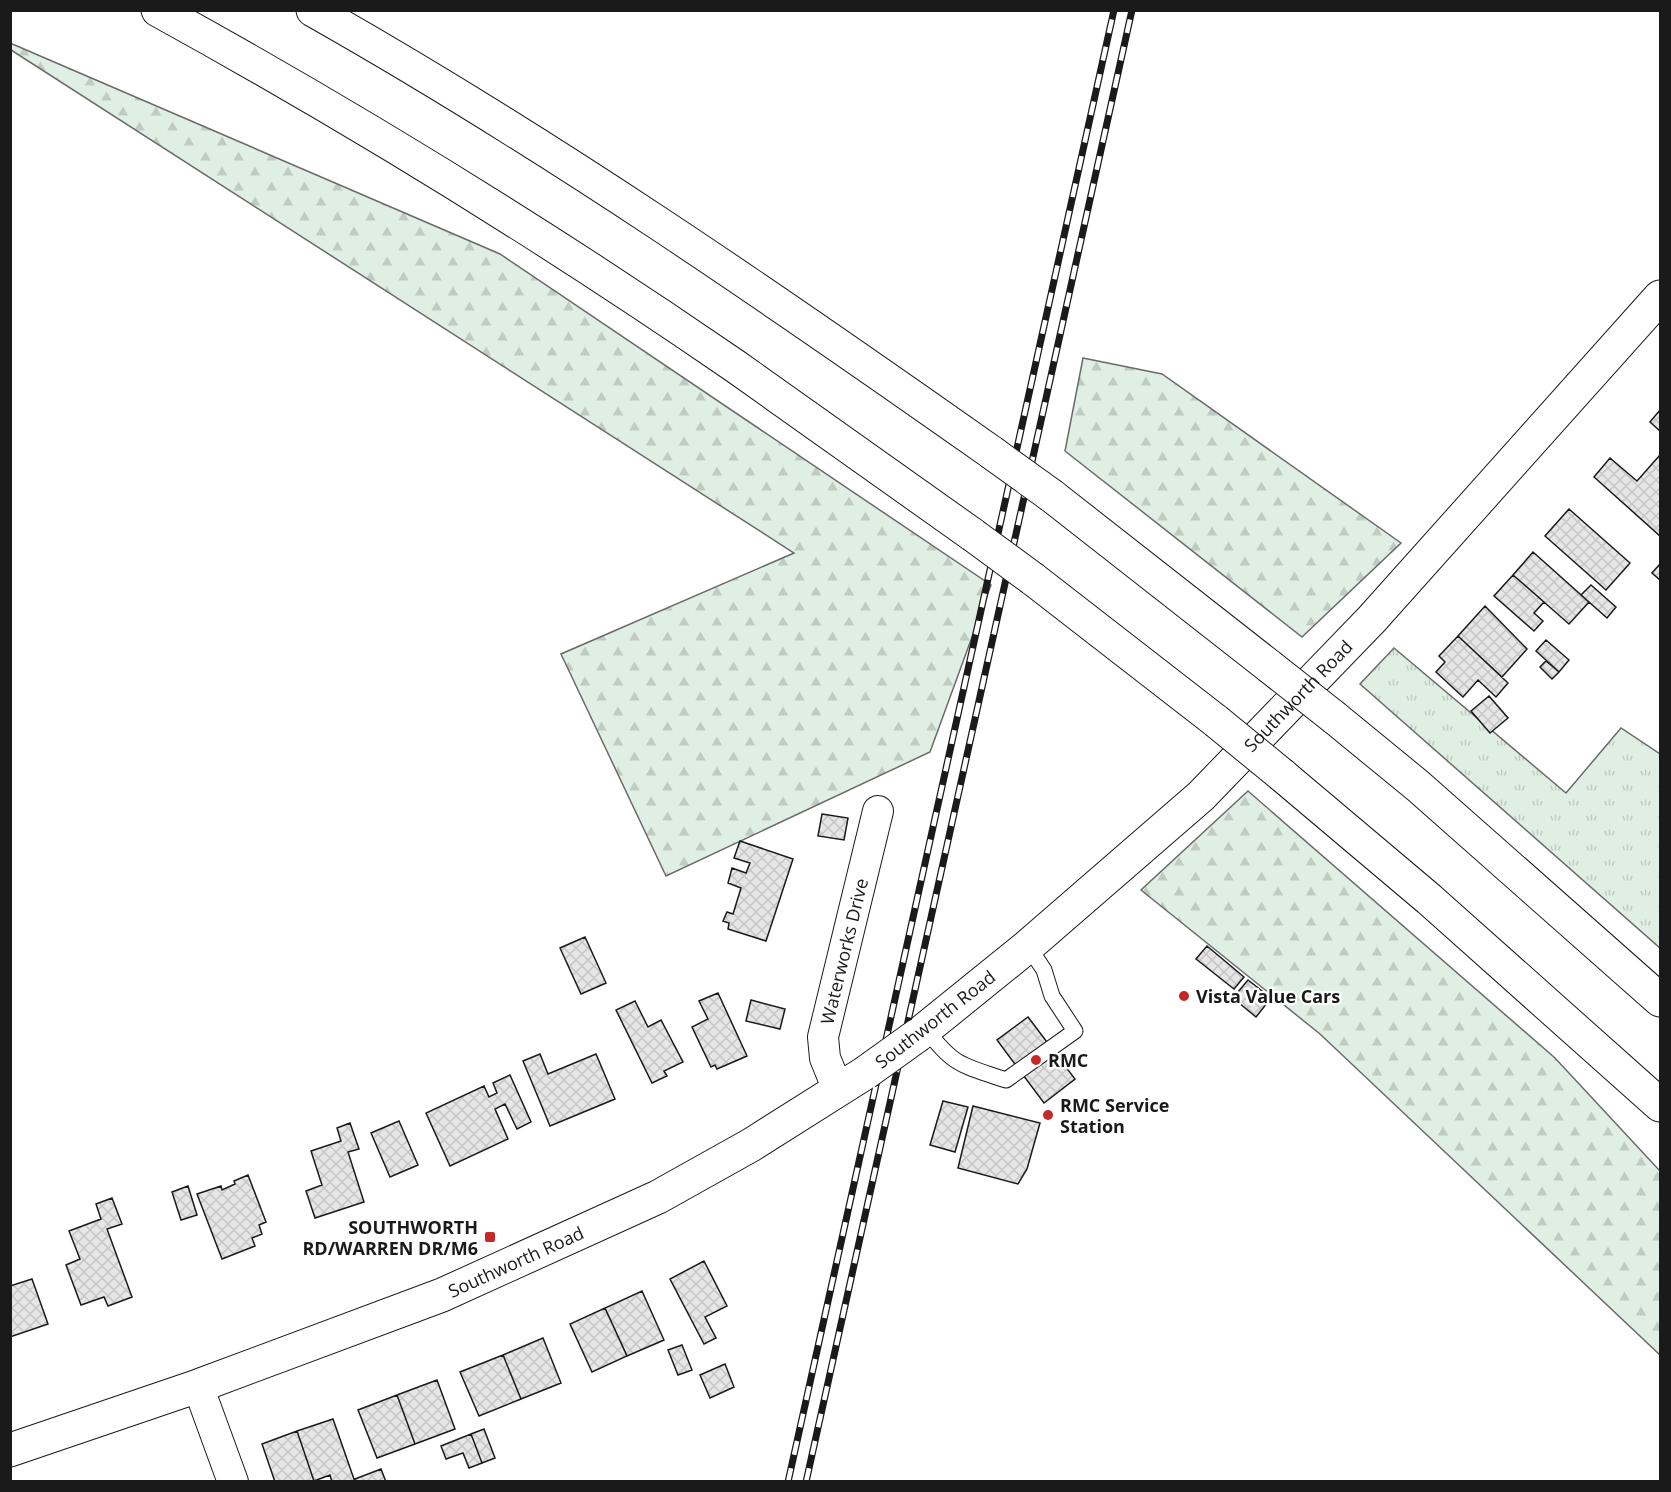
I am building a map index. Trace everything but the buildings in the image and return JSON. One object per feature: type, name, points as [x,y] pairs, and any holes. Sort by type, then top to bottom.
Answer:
[{"type":"main road","points":[[158,10],[295,86],[536,236],[733,365],[973,535],[1216,721],[1282,775],[1429,899],[1660,1106]]},
{"type":"main road","points":[[313,10],[595,182],[744,279],[1052,496],[1335,718],[1427,794],[1660,1000]]},
{"type":"main road","name":"Southworth Road","points":[[10,1450],[198,1386],[442,1295],[658,1197],[751,1144],[852,1081],[922,1032],[1028,946],[1202,796],[1372,619],[1660,297]]},
{"type":"street","name":"Waterworks Drive","points":[[852,1081],[825,1058],[823,1037],[878,811]]},
{"type":"street","points":[[198,1386],[233,1482]]},
{"type":"lane","points":[[922,1032],[956,1063],[1006,1080],[1075,1030],[1052,996],[1044,970],[1028,946]]},
{"type":"green space","points":[[10,43],[500,254],[991,585],[930,752],[666,876],[561,654],[794,553],[11,50]]},
{"type":"green space","points":[[1083,358],[1162,374],[1401,543],[1302,637],[1065,451]]},
{"type":"green space","points":[[1394,648],[1566,793],[1621,728],[1660,754],[1660,948],[1360,684]]},
{"type":"green space","points":[[1248,791],[1555,1058],[1660,1171],[1660,1355],[1320,1034],[1141,890]]},
{"type":"railway","points":[[788,1482],[1114,10]]},
{"type":"railway","points":[[806,1482],[1132,10]]},
{"type":"place","name":"Vista Value Cars","points":[[1184,996]]},
{"type":"place","name":"RMC","points":[[1036,1060]]},
{"type":"place","name":"RMC Service Station","points":[[1048,1115]]},
{"type":"place","name":"SOUTHWORTH RD/WARREN DR/M6","points":[[490,1237]]}]
